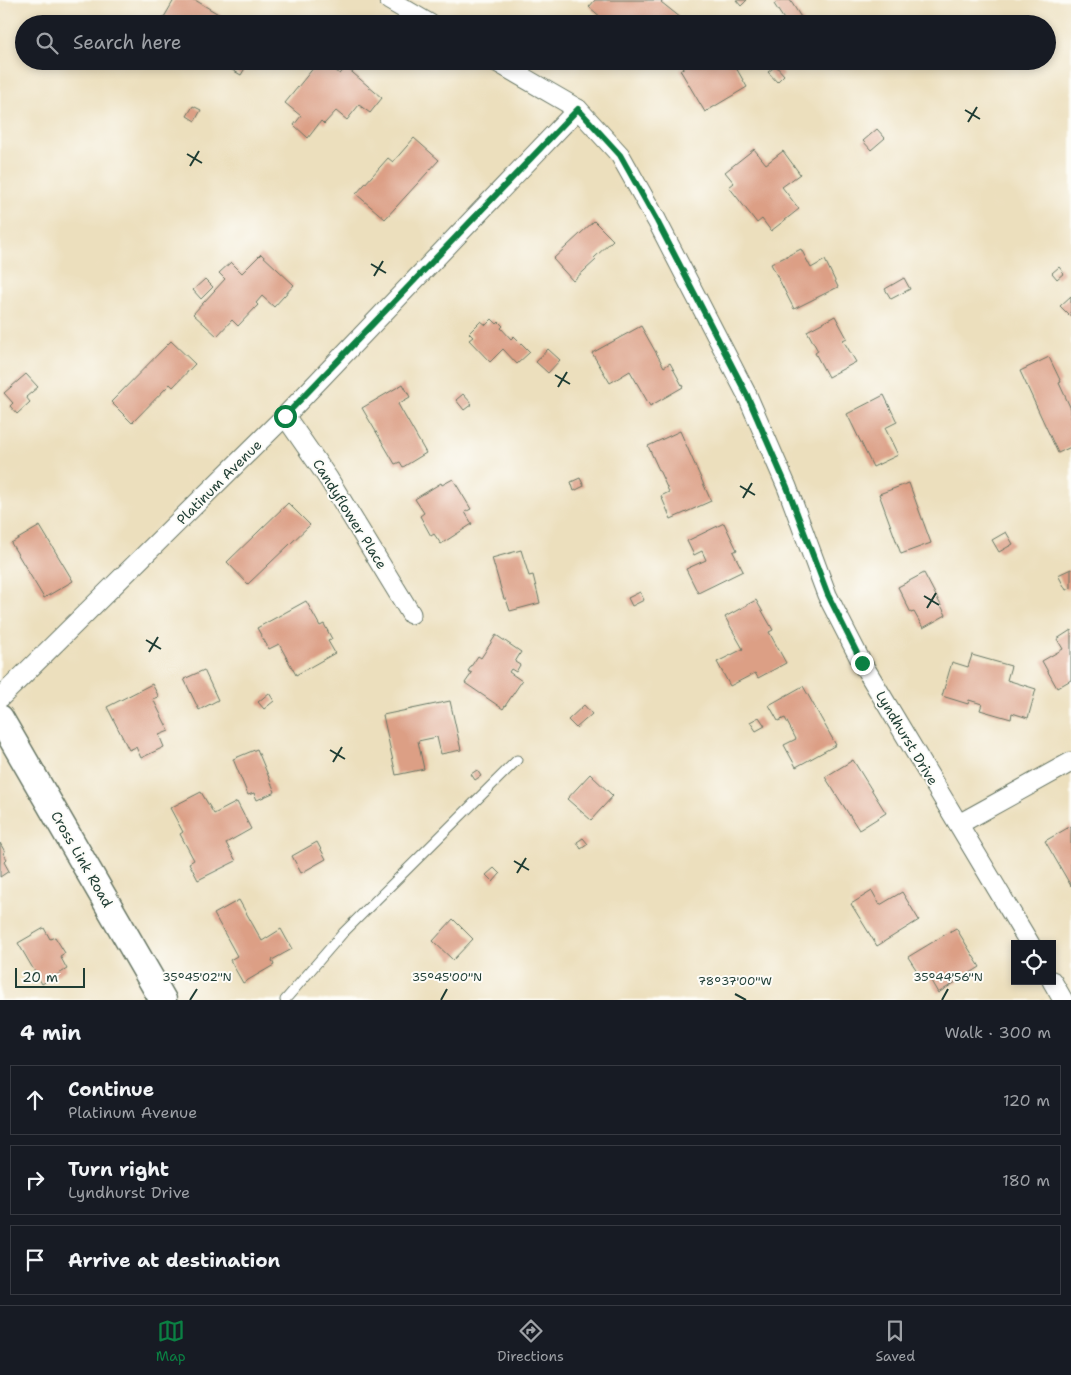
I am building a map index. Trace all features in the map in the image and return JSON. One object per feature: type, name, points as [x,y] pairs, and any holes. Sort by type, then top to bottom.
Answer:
[{"type":"street","points":[[389,0],[415,15]]},
{"type":"street","name":"Lyndhurst Drive","points":[[511,70],[578,109],[620,155],[657,221],[747,395],[787,487],[828,595],[862,663],[1028,940]]},
{"type":"street","name":"Platinum Avenue","points":[[0,698],[285,416],[578,109]]},
{"type":"street","name":"Candyflower Place","points":[[285,416],[328,478],[411,614]]},
{"type":"street","name":"Cross Link Road","points":[[0,718],[163,1000]]},
{"type":"street","points":[[959,824],[1071,762]]},
{"type":"street","points":[[1054,985],[1063,1000]]},
{"type":"lane","points":[[285,1000],[343,933],[517,760]]},
{"type":"building","points":[[174,0],[195,0],[220,15],[165,15]]},
{"type":"building","points":[[595,0],[663,0],[661,2],[677,15],[598,15],[589,7]]},
{"type":"building","points":[[736,0],[747,0],[741,6]]},
{"type":"building","points":[[780,0],[790,0],[800,15],[781,15],[774,4]]},
{"type":"building","points":[[232,70],[244,70],[241,75]]},
{"type":"building","points":[[312,70],[335,70],[340,74],[343,70],[349,70],[382,98],[370,113],[359,105],[347,120],[336,111],[324,124],[321,121],[308,138],[294,125],[301,116],[285,103]]},
{"type":"building","points":[[680,70],[737,70],[747,87],[705,112]]},
{"type":"building","points":[[771,70],[780,70],[784,75],[777,82],[768,72]]},
{"type":"building","points":[[193,106],[201,110],[195,121],[187,116]]},
{"type":"building","points":[[877,129],[885,138],[871,150],[863,141]]},
{"type":"building","points":[[414,138],[439,160],[385,219],[356,194],[388,158],[393,162]]},
{"type":"building","points":[[754,149],[766,164],[783,151],[800,174],[782,187],[799,209],[771,231],[762,219],[757,223],[729,187],[734,183],[725,172]]},
{"type":"building","points":[[594,221],[613,240],[594,258],[596,260],[573,281],[553,259]]},
{"type":"building","points":[[801,249],[811,268],[825,260],[838,287],[794,309],[771,264]]},
{"type":"building","points":[[261,254],[294,285],[274,307],[262,296],[256,303],[258,305],[238,326],[232,320],[217,336],[193,314],[225,279],[219,273],[231,262],[242,273]]},
{"type":"building","points":[[1059,267],[1064,273],[1057,279],[1052,273]]},
{"type":"building","points":[[904,278],[910,289],[891,299],[885,289]]},
{"type":"building","points":[[205,279],[213,287],[201,299],[193,290]]},
{"type":"building","points":[[1071,296],[1071,317],[1060,306]]},
{"type":"building","points":[[835,316],[847,338],[843,340],[856,362],[828,377],[815,353],[818,351],[807,331]]},
{"type":"building","points":[[492,319],[497,324],[499,322],[503,326],[501,328],[511,339],[514,336],[530,352],[517,364],[503,349],[490,362],[469,340],[473,337],[469,333],[481,321],[486,325]]},
{"type":"building","points":[[641,326],[664,367],[670,363],[683,387],[650,406],[630,371],[610,383],[592,353]]},
{"type":"building","points":[[171,341],[195,364],[173,387],[170,384],[132,423],[111,402]]},
{"type":"building","points":[[548,349],[560,360],[548,373],[536,362]]},
{"type":"building","points":[[1049,357],[1071,409],[1071,447],[1058,453],[1020,371]]},
{"type":"building","points":[[26,374],[38,387],[26,397],[30,402],[17,414],[10,406],[13,403],[4,393]]},
{"type":"building","points":[[403,384],[410,397],[398,404],[426,453],[403,467],[400,462],[395,464],[362,408]]},
{"type":"building","points":[[463,394],[472,404],[464,410],[456,400]]},
{"type":"building","points":[[884,395],[897,422],[885,428],[898,455],[873,467],[847,414]]},
{"type":"building","points":[[680,431],[711,501],[671,519],[661,496],[669,492],[648,446]]},
{"type":"building","points":[[580,478],[584,486],[574,491],[571,482]]},
{"type":"building","points":[[453,479],[471,509],[465,512],[472,524],[441,544],[434,534],[431,536],[420,516],[424,513],[415,499],[441,483],[442,485]]},
{"type":"building","points":[[909,483],[931,543],[901,554],[879,494]]},
{"type":"building","points":[[288,503],[310,525],[248,584],[227,562]]},
{"type":"building","points":[[724,523],[737,550],[733,552],[743,571],[698,593],[686,569],[706,560],[702,551],[694,555],[687,541]]},
{"type":"building","points":[[40,526],[73,581],[44,598],[11,543]]},
{"type":"building","points":[[1006,532],[1013,544],[999,552],[992,540]]},
{"type":"building","points":[[521,550],[529,576],[533,575],[540,603],[510,611],[506,599],[504,599],[492,558]]},
{"type":"building","points":[[1071,569],[1071,588],[1066,590],[1058,575]]},
{"type":"building","points":[[924,573],[946,615],[923,628],[914,612],[911,613],[898,587]]},
{"type":"building","points":[[640,592],[644,600],[632,606],[628,598]]},
{"type":"building","points":[[756,600],[773,630],[769,632],[786,663],[758,678],[755,673],[730,686],[717,662],[743,649],[725,617]]},
{"type":"building","points":[[306,601],[320,626],[324,624],[332,639],[328,641],[335,653],[296,675],[279,644],[269,649],[257,628]]},
{"type":"building","points":[[1071,630],[1071,680],[1057,688],[1042,661],[1063,649],[1057,639]]},
{"type":"building","points":[[496,635],[521,652],[515,662],[520,665],[516,672],[511,669],[509,672],[522,681],[503,709],[465,683],[472,673],[468,671],[478,656],[481,658]]},
{"type":"building","points":[[972,655],[1011,666],[1007,680],[1036,689],[1028,718],[1012,713],[1011,719],[980,710],[982,704],[969,700],[968,704],[942,696],[952,662],[968,667]]},
{"type":"building","points":[[204,670],[218,700],[199,710],[184,679]]},
{"type":"building","points":[[152,684],[159,697],[153,699],[169,731],[159,735],[164,747],[141,758],[136,747],[129,750],[107,707]]},
{"type":"building","points":[[803,686],[836,745],[796,767],[784,745],[796,739],[785,718],[778,721],[769,705]]},
{"type":"building","points":[[269,693],[274,701],[264,709],[258,702]]},
{"type":"building","points":[[450,701],[461,750],[441,754],[437,737],[418,741],[424,769],[396,775],[383,715]]},
{"type":"building","points":[[584,705],[592,714],[576,728],[568,720]]},
{"type":"building","points":[[759,717],[765,726],[756,731],[750,722]]},
{"type":"building","points":[[257,749],[275,792],[257,800],[254,793],[248,795],[233,759]]},
{"type":"building","points":[[853,760],[886,813],[859,830],[825,777]]},
{"type":"building","points":[[477,770],[481,776],[475,780],[471,774]]},
{"type":"building","points":[[590,774],[613,796],[591,820],[567,799]]},
{"type":"building","points":[[201,792],[214,814],[237,802],[251,829],[226,843],[236,861],[198,880],[189,863],[194,860],[180,834],[183,832],[170,808]]},
{"type":"building","points":[[1071,826],[1071,886],[1045,841]]},
{"type":"building","points":[[583,838],[588,844],[581,849],[577,842]]},
{"type":"building","points":[[317,842],[326,859],[301,873],[292,856]]},
{"type":"building","points":[[0,843],[7,859],[4,862],[9,871],[0,877]]},
{"type":"building","points":[[494,868],[500,874],[493,882],[486,875]]},
{"type":"building","points":[[872,891],[880,905],[902,892],[919,920],[877,946],[851,904]]},
{"type":"building","points":[[239,900],[262,941],[281,929],[292,949],[272,960],[274,965],[243,983],[230,960],[237,956],[214,914]]},
{"type":"building","points":[[453,919],[473,939],[453,960],[433,941]]},
{"type":"building","points":[[44,928],[50,939],[55,937],[65,953],[60,956],[67,969],[42,984],[18,943]]},
{"type":"building","points":[[956,928],[980,967],[938,993],[927,974],[921,977],[908,957]]},
{"type":"route","points":[[285,416],[578,109],[620,155],[657,221],[747,395],[787,487],[828,595],[862,663]]}]
